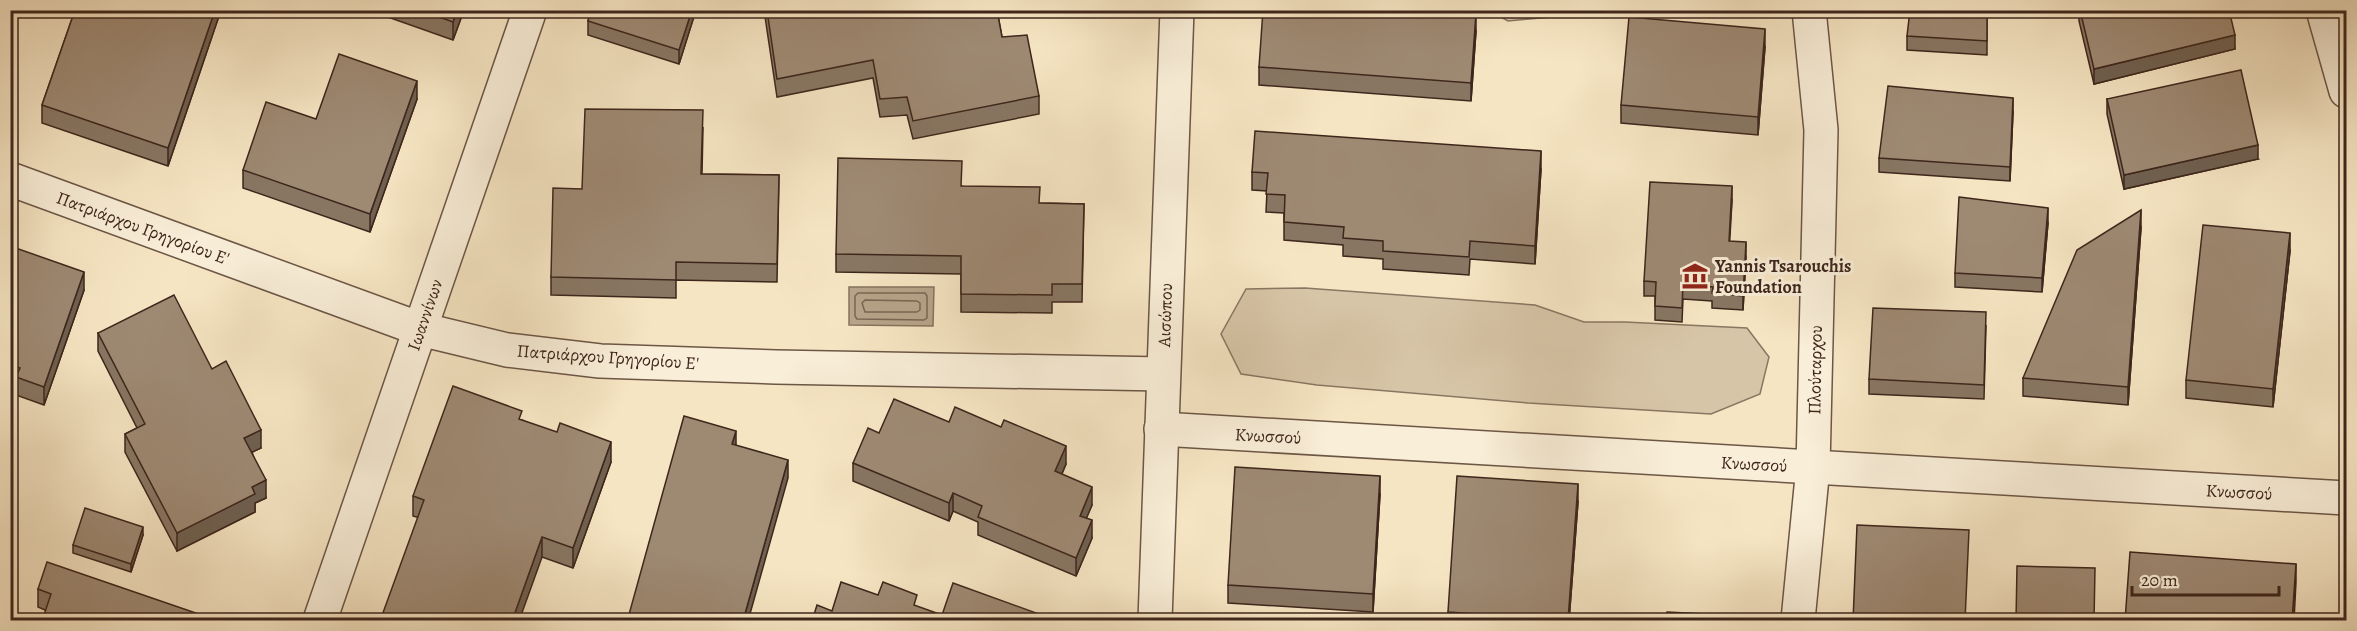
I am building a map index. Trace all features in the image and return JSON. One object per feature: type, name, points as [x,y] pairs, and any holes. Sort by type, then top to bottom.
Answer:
[{"type":"street","name":"Ιωαννίνων","points":[[320,621],[530,10]]},
{"type":"street","name":"Αισώπου","points":[[1155,621],[1177,10]]},
{"type":"street","name":"Πλούταρχου","points":[[1798,621],[1813,467],[1821,130],[1809,10]]},
{"type":"street","points":[[2323,10],[2346,91]]},
{"type":"street","name":"Πατριάρχου Γρηγορίου Ε'","points":[[10,179],[420,329],[507,350],[600,361],[776,367],[1163,374]]},
{"type":"street","name":"Κνωσσού","points":[[1161,429],[2346,498]]},
{"type":"shaded area","points":[[1490,11],[1577,11],[1573,15],[1508,21]]},
{"type":"shaded area","points":[[1305,288],[1535,305],[1584,322],[1747,328],[1769,357],[1760,394],[1711,414],[1528,403],[1317,385],[1241,374],[1221,334],[1246,289]]},
{"type":"water","points":[[849,287],[934,287],[933,326],[849,325]]},
{"type":"building","points":[[75,10],[215,10],[168,148],[42,105]]},
{"type":"building","points":[[420,10],[457,10],[453,22]]},
{"type":"building","points":[[591,10],[692,10],[679,50],[588,21]]},
{"type":"building","points":[[767,10],[997,10],[1002,37],[1027,35],[1039,96],[913,121],[907,97],[880,99],[873,60],[777,79]]},
{"type":"building","points":[[1263,10],[1438,10],[1476,13],[1471,83],[1259,67]]},
{"type":"building","points":[[1910,10],[1987,10],[1987,41],[1907,36]]},
{"type":"building","points":[[2080,10],[2229,10],[2235,35],[2094,69]]},
{"type":"building","points":[[1629,17],[1765,29],[1758,117],[1621,105]]},
{"type":"building","points":[[339,54],[417,81],[370,214],[243,170],[266,102],[316,119]]},
{"type":"building","points":[[2241,70],[2258,145],[2124,175],[2107,99]]},
{"type":"building","points":[[1888,86],[2013,98],[2010,167],[1879,158]]},
{"type":"building","points":[[585,109],[703,110],[701,174],[779,175],[777,264],[676,262],[676,280],[551,277],[553,188],[582,189]]},
{"type":"building","points":[[1255,131],[1541,151],[1535,246],[1470,241],[1469,257],[1383,251],[1383,241],[1343,238],[1344,227],[1284,222],[1285,195],[1266,194],[1268,173],[1252,172]]},
{"type":"building","points":[[838,158],[962,161],[961,186],[1040,187],[1039,203],[1084,204],[1082,284],[1052,284],[1052,295],[961,294],[961,256],[836,254]]},
{"type":"building","name":"Yannis Tsarouchis Foundation","points":[[1650,182],[1732,186],[1729,241],[1746,242],[1743,296],[1712,293],[1713,287],[1683,285],[1682,308],[1655,306],[1656,282],[1644,281]]},
{"type":"building","points":[[1959,197],[2048,208],[2042,278],[1955,273]]},
{"type":"building","points":[[2141,210],[2128,387],[2023,378],[2077,250]]},
{"type":"building","points":[[2203,225],[2290,233],[2273,389],[2186,380]]},
{"type":"building","points":[[10,246],[84,272],[44,387],[16,377],[20,368],[10,365]]},
{"type":"building","points":[[174,295],[212,369],[226,361],[261,430],[244,438],[266,480],[252,487],[255,494],[177,533],[125,434],[145,424],[98,333]]},
{"type":"building","points":[[1873,308],[1986,312],[1984,385],[1869,379]]},
{"type":"building","points":[[453,386],[522,411],[519,419],[557,432],[560,423],[611,442],[573,548],[542,537],[512,621],[380,621],[424,500],[413,496]]},
{"type":"building","points":[[894,399],[949,422],[955,407],[1001,427],[1004,420],[1066,446],[1055,471],[1092,487],[1080,516],[1092,520],[1076,558],[978,517],[982,506],[953,493],[949,503],[853,463],[868,428],[879,433]]},
{"type":"building","points":[[684,416],[736,431],[732,444],[788,460],[743,621],[636,621],[628,618]]},
{"type":"building","points":[[1235,467],[1380,476],[1373,594],[1228,585]]},
{"type":"building","points":[[1457,476],[1578,484],[1568,620],[1448,612]]},
{"type":"building","points":[[85,508],[143,527],[131,564],[73,545]]},
{"type":"building","points":[[1857,525],[1969,530],[1965,621],[1853,621]]},
{"type":"building","points":[[2130,552],[2296,564],[2292,621],[2125,621]]},
{"type":"building","points":[[47,562],[219,621],[42,621],[51,594],[38,589]]},
{"type":"building","points":[[2017,566],[2095,568],[2094,621],[2016,621]]},
{"type":"building","points":[[841,582],[878,595],[883,582],[917,595],[914,605],[942,615],[953,583],[1058,621],[812,621],[817,605],[832,611]]},
{"type":"building","points":[[1667,612],[1725,615],[1725,621],[1666,621]]},
{"type":"place","name":"Yannis Tsarouchis Foundation","points":[[1695,276]]}]
